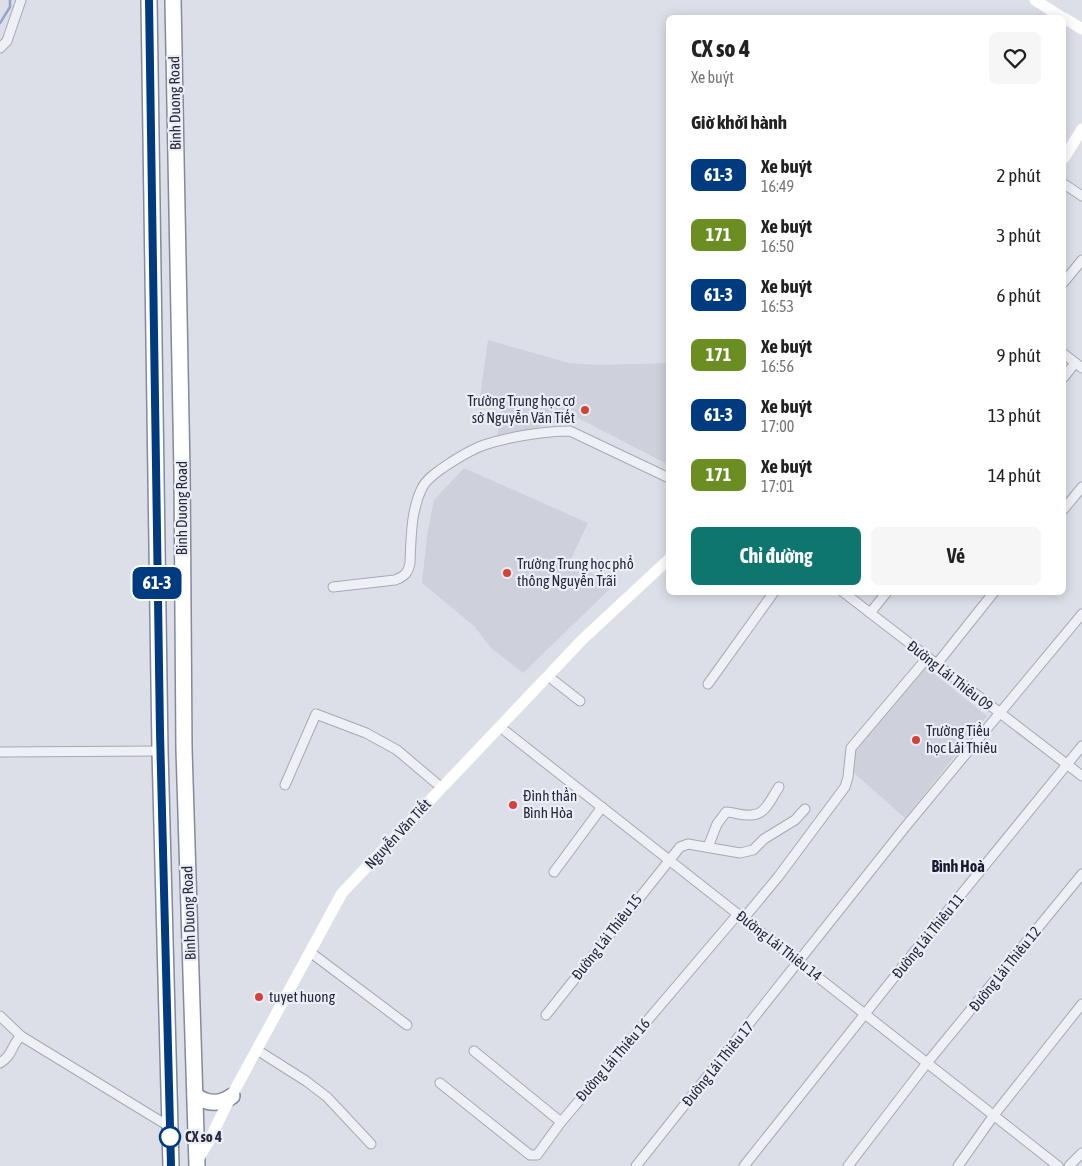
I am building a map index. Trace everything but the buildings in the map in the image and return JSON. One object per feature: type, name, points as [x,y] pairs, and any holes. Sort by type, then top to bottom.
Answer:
[{"type":"highway","name":"Binh Duong Road","points":[[149,0],[160,751],[171,1166]]},
{"type":"highway","name":"Binh Duong Road","points":[[173,0],[182,453],[184,749],[196,1164]]},
{"type":"highway","points":[[157,564],[182,564]]},
{"type":"highway","points":[[195,1095],[200,1099],[213,1103],[226,1100],[232,1096]]},
{"type":"street","points":[[0,48],[7,41],[21,0]]},
{"type":"street","points":[[1035,0],[1059,15]]},
{"type":"street","points":[[1066,19],[1082,29]]},
{"type":"street","points":[[1066,153],[1082,130]]},
{"type":"street","points":[[1066,185],[1082,196]]},
{"type":"street","points":[[1066,280],[1082,260]]},
{"type":"street","points":[[1066,356],[1079,366],[1066,376]]},
{"type":"street","points":[[333,587],[395,580],[404,577],[409,570],[415,506],[423,485],[436,472],[459,457],[484,445],[533,434],[570,431],[666,477]]},
{"type":"street","points":[[1066,506],[1082,486]]},
{"type":"street","name":"Nguyễn Văn Tiết","points":[[196,1164],[342,893],[593,629],[666,561]]},
{"type":"street","points":[[708,684],[772,595]]},
{"type":"street","name":"Đường Lái Thiêu 09","points":[[847,595],[1082,776]]},
{"type":"street","points":[[870,613],[885,595]]},
{"type":"street","points":[[936,665],[992,595]]},
{"type":"street","name":"Đường Lái Thiêu 17","points":[[636,1166],[906,826],[1082,614]]},
{"type":"street","name":"Đường Lái Thiêu 16","points":[[440,1084],[530,1154],[537,1155],[561,1122],[778,876],[845,787],[851,748],[927,658]]},
{"type":"street","points":[[548,676],[580,701]]},
{"type":"street","points":[[285,785],[316,714],[366,732],[397,750],[442,788]]},
{"type":"street","name":"Đường Lái Thiêu 14","points":[[500,727],[1058,1166]]},
{"type":"street","name":"Đường Lái Thiêu 11","points":[[744,1166],[1082,746]]},
{"type":"street","points":[[0,752],[160,751]]},
{"type":"street","points":[[708,847],[720,818],[726,812],[759,814],[765,810],[779,787]]},
{"type":"street","points":[[554,872],[602,807]]},
{"type":"street","name":"Đường Lái Thiêu 15","points":[[546,1015],[680,847],[688,844],[740,853],[752,850],[764,839],[795,820],[805,808]]},
{"type":"street","name":"Đường Lái Thiêu 12","points":[[848,1166],[927,1063],[1082,874]]},
{"type":"street","points":[[310,952],[407,1025]]},
{"type":"street","points":[[958,1166],[994,1115],[1082,1004]]},
{"type":"street","points":[[0,1016],[21,1036],[170,1127]]},
{"type":"street","points":[[0,1063],[7,1059],[16,1040],[21,1036]]},
{"type":"street","points":[[257,1050],[306,1081],[327,1098],[370,1144]]},
{"type":"street","points":[[474,1051],[561,1122]]},
{"type":"street","points":[[1069,1166],[1082,1153]]},
{"type":"shaded area","name":"Trường Trung học cơ sở Nguyễn Văn Tiết","points":[[488,340],[569,363],[598,365],[666,363],[666,463],[578,418],[497,437],[503,402],[480,397]]},
{"type":"shaded area","name":"Trường Trung học phổ thông Nguyễn Trãi","points":[[464,468],[588,523],[569,563],[615,584],[523,673],[491,648],[474,626],[422,583],[427,535],[434,500]]},
{"type":"shaded area","name":"Trường Tiểu học Lái Thiêu","points":[[924,666],[987,716],[905,818],[844,764]]},
{"type":"waterway","points":[[0,23],[10,7],[10,0]]},
{"type":"bus line","name":"61-3","points":[[149,0],[160,732],[171,1166]]},
{"type":"place","name":"Trường Trung học cơ sở Nguyễn Văn Tiết","points":[[585,410]]},
{"type":"place","name":"Trường Trung học phổ thông Nguyễn Trãi","points":[[507,573]]},
{"type":"place","name":"Trường Tiểu học Lái Thiêu","points":[[916,740]]},
{"type":"place","name":"Đình thần Bình Hòa","points":[[513,805]]},
{"type":"place","name":"tuyet huong","points":[[259,997]]},
{"type":"place","name":"CX so 4","points":[[170,1137]]},
{"type":"district","name":"Bình Hoà","points":[[958,866]]}]
